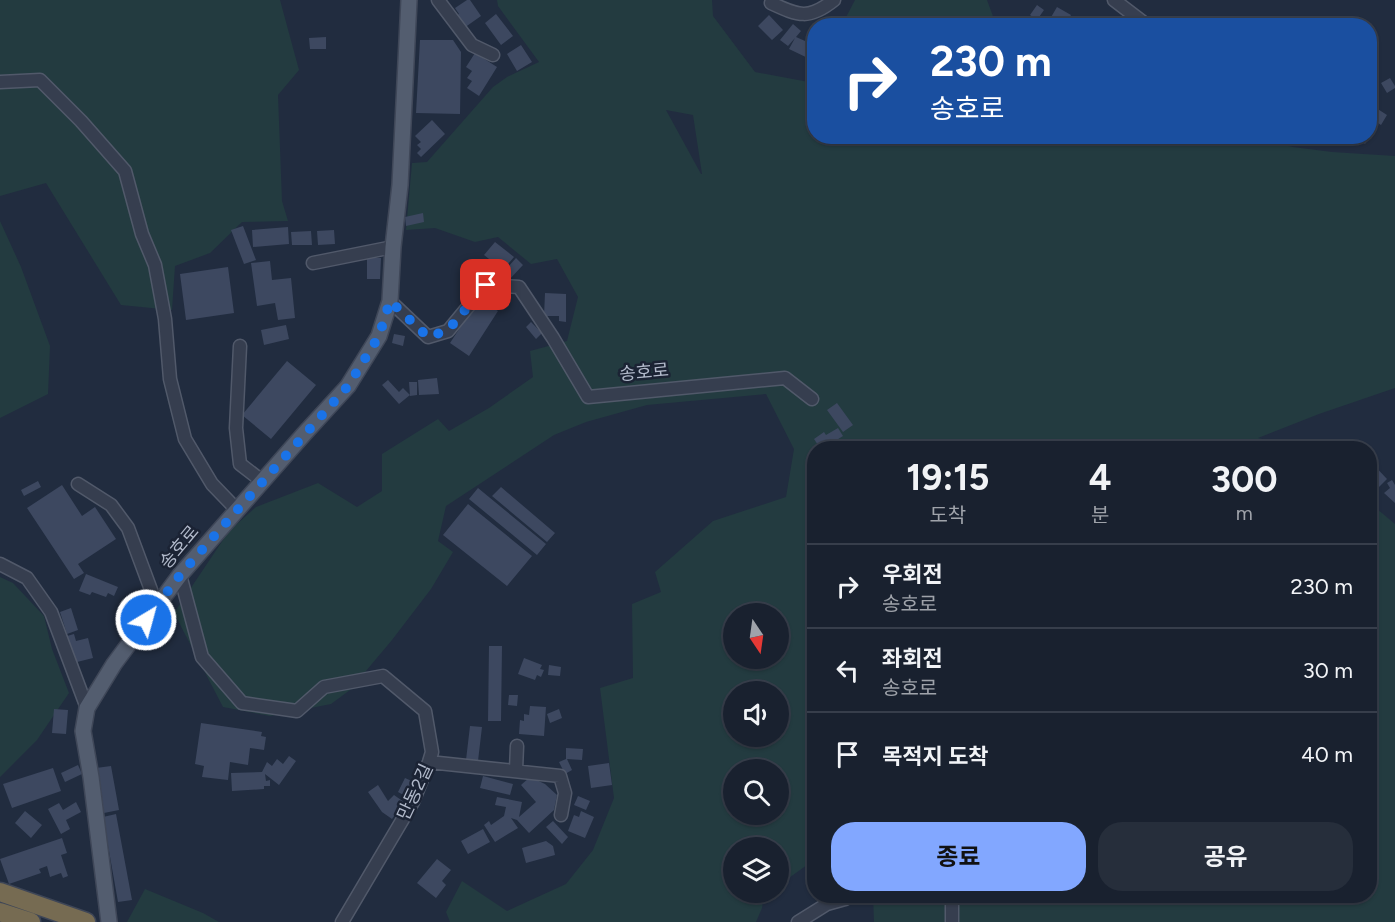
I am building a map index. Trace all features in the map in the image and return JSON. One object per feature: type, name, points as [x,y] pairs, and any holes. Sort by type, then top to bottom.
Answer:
[{"type":"highway","points":[[0,892],[83,921]]},
{"type":"highway","points":[[0,912],[31,922]]},
{"type":"main road","name":"송호로","points":[[108,922],[91,777],[83,731],[87,708],[114,664],[180,575],[348,386],[379,336],[390,301],[400,185],[409,0]]},
{"type":"street","points":[[438,0],[472,45],[493,54]]},
{"type":"street","points":[[771,3],[793,14],[810,14],[821,10],[834,0]]},
{"type":"street","points":[[1114,0],[1138,18]]},
{"type":"street","points":[[0,82],[40,80],[125,171],[142,234],[155,265],[165,319],[170,380],[185,439],[212,484],[237,510]]},
{"type":"street","points":[[313,263],[393,247]]},
{"type":"street","name":"송호로","points":[[390,301],[428,337],[448,330],[486,285],[519,287],[588,397],[785,378],[812,399]]},
{"type":"street","points":[[240,345],[236,428],[240,464],[262,481]]},
{"type":"street","points":[[78,484],[111,505],[128,528],[157,606]]},
{"type":"street","points":[[0,564],[27,578],[51,612],[87,708]]},
{"type":"street","name":"만동2길","points":[[180,575],[202,657],[242,703],[297,711],[324,687],[383,676],[425,711],[432,752],[429,762],[413,802],[342,922]]},
{"type":"street","points":[[516,770],[517,746]]},
{"type":"street","points":[[429,762],[560,776],[565,793],[561,815]]},
{"type":"street","points":[[798,922],[831,903]]},
{"type":"street","points":[[952,903],[952,922]]},
{"type":"green space","points":[[0,0],[280,0],[299,70],[278,95],[282,201],[288,221],[242,222],[210,253],[175,266],[172,310],[121,305],[46,183],[0,196]]},
{"type":"green space","points":[[497,0],[712,0],[713,16],[755,72],[807,82],[807,144],[1280,144],[1332,152],[1395,156],[1395,388],[1258,438],[1271,441],[807,441],[807,865],[789,878],[789,837],[723,837],[723,903],[763,903],[756,922],[450,922],[446,912],[462,881],[507,911],[566,884],[593,850],[614,798],[600,688],[633,678],[632,604],[661,592],[655,572],[713,521],[786,497],[794,449],[766,394],[647,405],[586,422],[554,435],[446,506],[438,541],[453,552],[431,589],[350,690],[331,704],[270,716],[223,707],[174,613],[229,531],[256,507],[318,483],[357,507],[382,491],[382,454],[438,419],[449,431],[489,408],[533,377],[530,351],[567,341],[578,297],[557,259],[531,264],[498,237],[475,242],[435,228],[406,230],[412,163],[427,162],[493,87],[507,77],[539,62],[498,6]],"holes":[[[666,110],[693,115],[702,174]]]},
{"type":"green space","points":[[855,0],[987,0],[994,18],[846,18]]},
{"type":"green space","points":[[0,221],[21,267],[50,346],[48,394],[0,418]]},
{"type":"green space","points":[[1377,509],[1395,524],[1395,922],[874,922],[873,903],[1377,903]]},
{"type":"green space","points":[[0,577],[13,583],[44,616],[52,649],[69,693],[37,740],[0,777]]},
{"type":"green space","points":[[145,889],[203,913],[219,922],[127,922]]},
{"type":"building","points":[[470,0],[481,16],[464,28],[456,16],[459,14],[455,8]]},
{"type":"building","points":[[1037,5],[1044,10],[1038,18],[1030,15]]},
{"type":"building","points":[[1057,7],[1071,15],[1069,18],[1051,18]]},
{"type":"building","points":[[496,14],[513,36],[501,45],[485,23]]},
{"type":"building","points":[[769,15],[783,30],[772,40],[758,26]]},
{"type":"building","points":[[793,24],[801,31],[796,37],[807,42],[807,58],[789,49],[795,38],[788,46],[780,40]]},
{"type":"building","points":[[326,37],[326,49],[310,49],[309,38]]},
{"type":"building","points":[[420,40],[453,40],[461,52],[460,114],[416,113]]},
{"type":"building","points":[[521,45],[532,62],[517,71],[507,54]]},
{"type":"building","points":[[475,53],[497,67],[479,96],[467,88],[472,81],[467,78],[472,71],[466,67]]},
{"type":"building","points":[[1390,78],[1395,88],[1387,93],[1381,83]]},
{"type":"building","points":[[1377,109],[1387,115],[1381,125],[1377,122]]},
{"type":"building","points":[[432,120],[445,134],[421,157],[417,153],[421,149],[417,145],[421,142],[415,136]]},
{"type":"building","points":[[423,213],[424,222],[406,226],[405,217]]},
{"type":"building","points":[[243,226],[256,260],[244,264],[231,230]]},
{"type":"building","points":[[288,227],[289,244],[253,247],[252,230]]},
{"type":"building","points":[[334,230],[335,244],[318,245],[317,231]]},
{"type":"building","points":[[311,231],[312,245],[292,245],[291,232]]},
{"type":"building","points":[[495,242],[514,257],[503,270],[484,255]]},
{"type":"building","points":[[367,258],[381,258],[380,279],[367,279]]},
{"type":"building","points":[[516,258],[523,265],[508,281],[501,275]]},
{"type":"building","points":[[270,261],[272,280],[291,278],[295,318],[278,320],[275,303],[257,306],[251,263]]},
{"type":"building","points":[[228,267],[234,313],[186,320],[180,274]]},
{"type":"building","points":[[545,293],[566,294],[566,322],[559,321],[559,316],[544,316]]},
{"type":"building","points":[[479,299],[498,311],[469,356],[450,343]]},
{"type":"building","points":[[531,322],[542,333],[536,339],[526,327]]},
{"type":"building","points":[[286,325],[289,339],[264,345],[261,330]]},
{"type":"building","points":[[394,334],[405,336],[403,346],[392,343]]},
{"type":"building","points":[[287,361],[316,385],[271,439],[242,415]]},
{"type":"building","points":[[437,378],[439,394],[419,395],[418,380]]},
{"type":"building","points":[[388,380],[399,392],[403,388],[410,395],[399,404],[382,385]]},
{"type":"building","points":[[409,382],[417,382],[417,395],[410,396]]},
{"type":"building","points":[[837,403],[853,425],[843,432],[827,410]]},
{"type":"building","points":[[838,428],[843,436],[835,441],[815,441],[814,439],[824,432],[826,435]]},
{"type":"building","points":[[1377,468],[1387,479],[1379,487],[1377,485]]},
{"type":"building","points":[[1392,480],[1395,485],[1395,503],[1384,493],[1390,488],[1387,483]]},
{"type":"building","points":[[38,481],[41,487],[24,496],[21,490]]},
{"type":"building","points":[[62,485],[82,516],[95,507],[116,539],[78,564],[84,573],[74,579],[27,508]]},
{"type":"building","points":[[501,487],[555,533],[547,542],[492,496]]},
{"type":"building","points":[[478,488],[546,544],[537,555],[469,499]]},
{"type":"building","points":[[468,504],[532,556],[507,586],[443,535]]},
{"type":"building","points":[[86,574],[118,587],[114,596],[108,593],[106,597],[92,592],[90,595],[79,591]]},
{"type":"building","points":[[71,608],[78,630],[67,634],[60,612]]},
{"type":"building","points":[[74,634],[76,641],[88,638],[93,658],[73,663],[67,636]]},
{"type":"building","points":[[489,646],[502,646],[501,721],[488,721]]},
{"type":"building","points":[[524,658],[542,665],[540,669],[544,670],[541,677],[537,675],[535,680],[518,674]]},
{"type":"building","points":[[549,665],[561,667],[560,676],[548,675]]},
{"type":"building","points":[[509,695],[518,695],[517,706],[508,705]]},
{"type":"building","points":[[530,706],[546,707],[544,736],[519,734],[520,720],[524,721],[524,714],[529,715]]},
{"type":"building","points":[[54,709],[68,710],[66,734],[52,733]]},
{"type":"building","points":[[559,709],[562,718],[550,723],[547,714]]},
{"type":"building","points":[[201,723],[262,732],[261,736],[266,737],[264,750],[250,748],[248,765],[230,762],[228,780],[202,777],[204,766],[195,764]]},
{"type":"building","points":[[470,726],[482,727],[478,761],[466,760]]},
{"type":"building","points":[[566,748],[583,749],[582,760],[567,759],[572,770],[565,774],[559,762],[566,759]]},
{"type":"building","points":[[289,756],[296,761],[279,785],[265,774],[266,781],[270,780],[270,786],[264,786],[264,789],[232,791],[231,773],[262,772],[267,762],[272,766],[277,759],[283,764]]},
{"type":"building","points":[[609,763],[612,785],[591,788],[588,766]]},
{"type":"building","points":[[78,765],[82,774],[65,782],[61,773]]},
{"type":"building","points":[[111,766],[119,810],[104,813],[96,768]]},
{"type":"building","points":[[53,768],[61,791],[12,808],[3,784]]},
{"type":"building","points":[[483,776],[513,784],[510,795],[480,788]]},
{"type":"building","points":[[530,777],[545,784],[557,795],[554,810],[529,833],[517,820],[511,818],[518,828],[495,842],[484,825],[489,821],[491,825],[504,816],[506,807],[495,805],[497,797],[522,802],[519,817],[536,802],[521,785]]},
{"type":"building","points":[[405,778],[416,783],[409,798],[398,792]]},
{"type":"building","points":[[378,785],[388,801],[394,795],[404,802],[392,819],[382,812],[368,792]]},
{"type":"building","points":[[578,796],[590,801],[586,810],[574,805]]},
{"type":"building","points":[[76,802],[81,812],[66,820],[70,829],[61,834],[48,809],[59,803],[63,810]]},
{"type":"building","points":[[25,811],[42,825],[31,838],[15,823]]},
{"type":"building","points":[[581,811],[594,817],[585,838],[568,831],[574,815],[579,817]]},
{"type":"building","points":[[116,814],[132,900],[118,902],[103,817]]},
{"type":"building","points":[[553,821],[568,837],[562,844],[546,827]]},
{"type":"building","points":[[483,829],[490,842],[468,854],[461,841]]},
{"type":"building","points":[[62,838],[67,853],[61,855],[68,876],[63,878],[61,873],[50,877],[47,866],[39,869],[41,873],[9,884],[0,859]]},
{"type":"building","points":[[546,841],[553,846],[555,855],[526,863],[522,848]]},
{"type":"building","points":[[437,859],[451,870],[442,881],[446,885],[436,898],[417,883]]},
{"type":"route","points":[[146,620],[180,575],[348,386],[379,336],[390,301],[428,337],[448,330],[486,285]]}]
